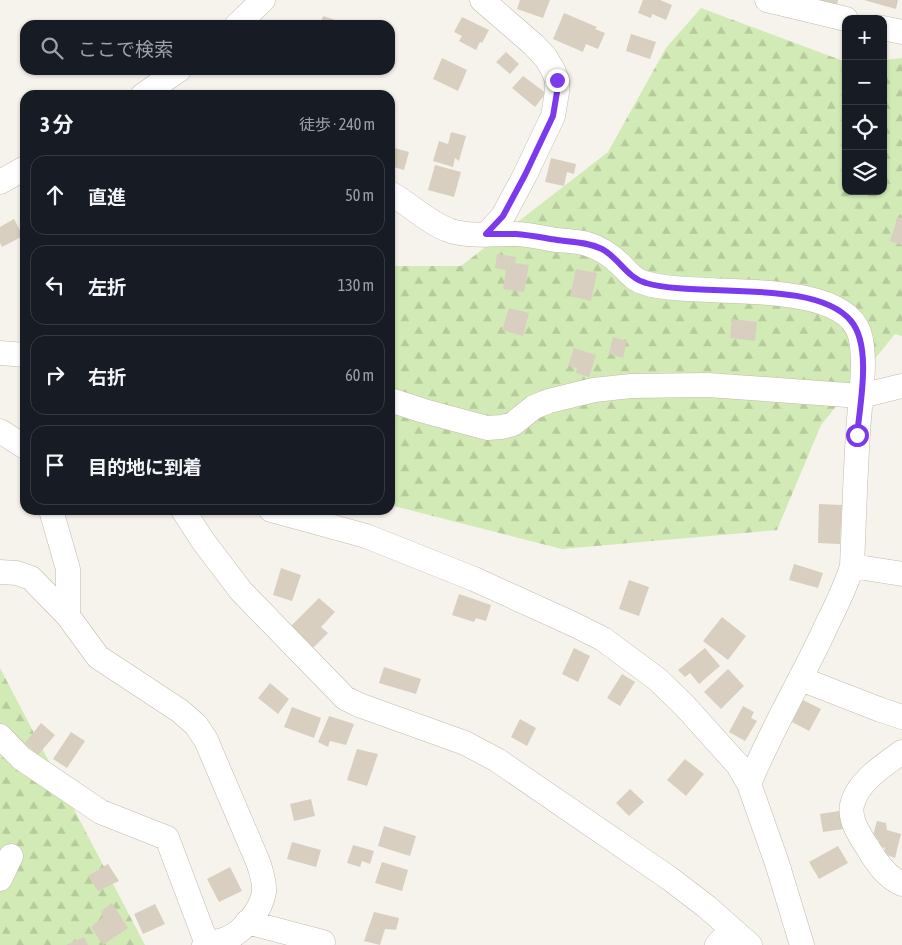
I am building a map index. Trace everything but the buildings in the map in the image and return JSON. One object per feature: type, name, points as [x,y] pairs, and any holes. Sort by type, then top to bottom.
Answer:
[{"type":"street","points":[[242,20],[263,0]]},
{"type":"street","points":[[482,0],[534,44],[546,58],[555,75],[557,92],[553,116],[525,175],[503,216],[486,234]]},
{"type":"street","points":[[767,0],[842,18]]},
{"type":"street","points":[[887,29],[902,32]]},
{"type":"street","points":[[149,90],[171,75]]},
{"type":"street","points":[[0,182],[20,171]]},
{"type":"street","points":[[395,196],[438,225],[459,232],[517,234],[585,243],[602,249],[623,266],[631,276],[644,283],[667,287],[765,293],[802,298],[834,307],[847,316],[858,330],[862,354],[852,566],[846,584],[801,679],[762,752],[749,784]]},
{"type":"street","points":[[0,353],[20,355]]},
{"type":"street","points":[[395,402],[487,428],[512,424],[534,407],[549,401],[594,390],[630,386],[708,385],[860,396],[902,386]]},
{"type":"street","points":[[0,431],[20,444]]},
{"type":"street","points":[[52,515],[68,569],[68,616]]},
{"type":"street","points":[[188,515],[202,541],[242,591],[345,698],[359,706],[465,744],[497,760],[670,878],[708,907],[725,937],[750,945]]},
{"type":"street","points":[[288,515],[366,536],[474,579],[603,640],[657,679],[727,751],[738,764],[749,784],[777,863],[802,945]]},
{"type":"street","points":[[852,566],[902,574]]},
{"type":"street","points":[[0,572],[17,573],[31,578],[68,616],[98,657],[180,711],[196,725],[206,740],[245,829],[263,878],[264,892],[260,904],[242,929],[227,938],[207,944],[167,838],[101,812],[22,758],[0,737]]},
{"type":"street","points":[[801,679],[902,717]]},
{"type":"street","points":[[902,752],[866,782],[852,806],[856,829],[875,860],[889,876],[902,884]]},
{"type":"street","points":[[0,879],[11,856]]},
{"type":"street","points":[[247,922],[323,942]]},
{"type":"green space","points":[[701,8],[842,61],[842,195],[887,195],[887,60],[902,58],[902,336],[895,334],[821,425],[777,530],[562,549],[395,506],[395,266],[461,266],[608,152],[666,48]]},
{"type":"green space","points":[[0,668],[145,945],[0,945]]},
{"type":"route","points":[[557,80],[556,104],[553,116],[503,216],[486,234],[517,234],[585,243],[602,249],[623,266],[631,276],[644,283],[659,286],[796,296],[834,307],[852,322],[858,330],[861,342],[862,377],[857,435]]}]
